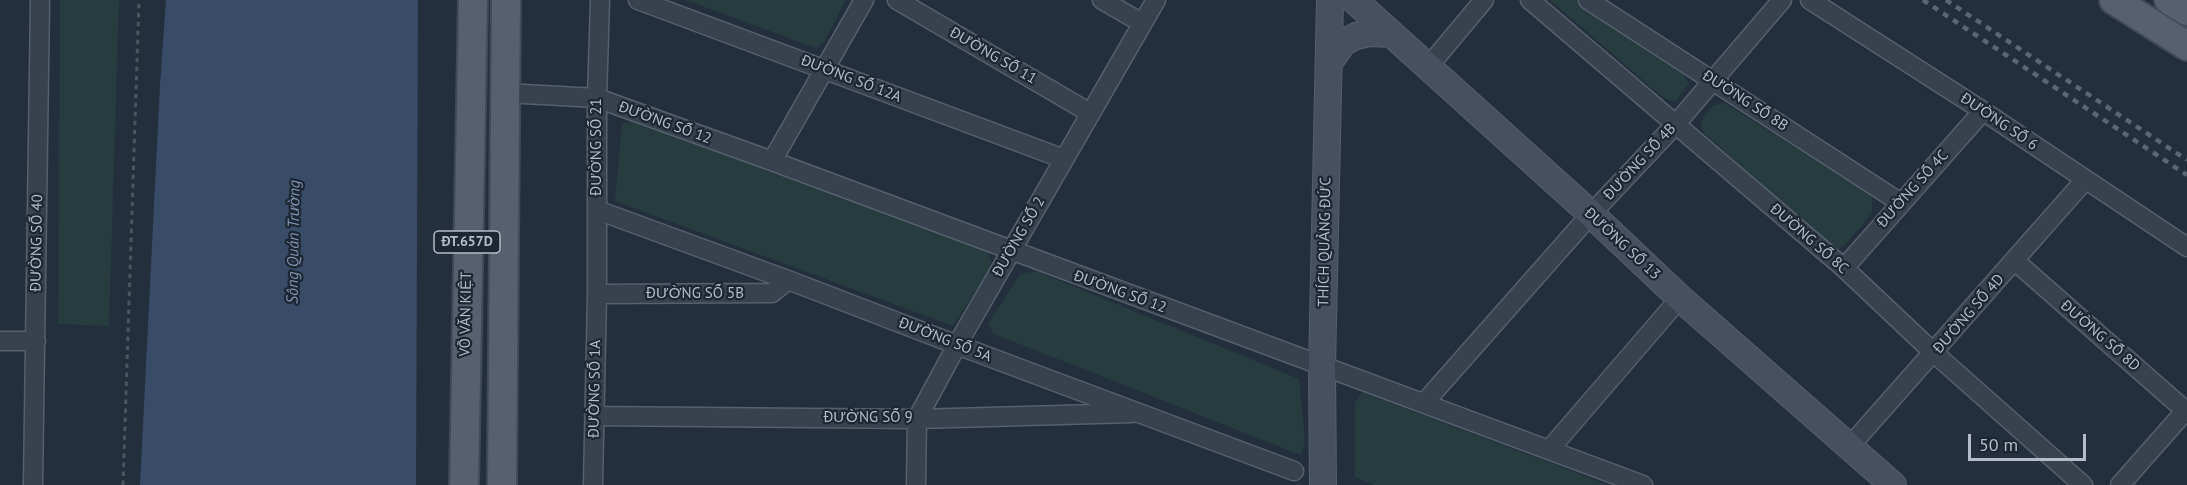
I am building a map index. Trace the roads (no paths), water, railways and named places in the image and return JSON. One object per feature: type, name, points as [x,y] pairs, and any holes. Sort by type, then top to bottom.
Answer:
[{"type":"main road","name":"VÕ VĂN KIỆT","points":[[464,485],[473,0]]},
{"type":"main road","name":"ĐT.657D","points":[[502,485],[506,0]]},
{"type":"main road","points":[[2114,0],[2187,46]]},
{"type":"main road","points":[[2169,0],[2187,11]]},
{"type":"main road","points":[[470,94],[505,93]]},
{"type":"street","name":"ĐƯỜNG SỐ 40","points":[[33,485],[40,0]]},
{"type":"street","name":"ĐƯỜNG SỐ 21","points":[[597,294],[597,98],[600,0]]},
{"type":"street","name":"ĐƯỜNG SỐ 12A","points":[[638,0],[1064,159]]},
{"type":"street","points":[[772,161],[864,0]]},
{"type":"street","name":"ĐƯỜNG SỐ 11","points":[[897,0],[1090,113]]},
{"type":"street","points":[[1102,0],[1142,23]]},
{"type":"street","name":"ĐƯỜNG SỐ 2","points":[[916,485],[917,419],[957,345],[1156,0]]},
{"type":"street","name":"THÍCH QUẢNG ĐỨC","points":[[1323,485],[1322,367],[1330,0]]},
{"type":"street","name":"ĐƯỜNG SỐ 13","points":[[1354,0],[1591,214],[1680,298],[1893,485]]},
{"type":"street","points":[[1428,68],[1484,0]]},
{"type":"street","name":"ĐƯỜNG SỐ 8C","points":[[1530,0],[1844,268],[1934,353],[2083,485]]},
{"type":"street","name":"ĐƯỜNG SỐ 8B","points":[[1588,0],[1901,203]]},
{"type":"street","name":"ĐƯỜNG SỐ 4B","points":[[1424,403],[1591,214],[1675,125],[1782,0]]},
{"type":"street","name":"ĐƯỜNG SỐ 6","points":[[1810,0],[1983,111],[2187,247]]},
{"type":"street","points":[[1329,63],[1344,43],[1356,36],[1370,33],[1391,34]]},
{"type":"street","name":"ĐƯỜNG SỐ 12","points":[[505,93],[597,98],[1643,485]]},
{"type":"street","name":"ĐƯỜNG SỐ 4C","points":[[1844,268],[1983,111]]},
{"type":"street","name":"ĐƯỜNG SỐ 4D","points":[[1851,446],[2085,180]]},
{"type":"street","name":"ĐƯỜNG SỐ 5A","points":[[597,210],[1294,471]]},
{"type":"street","name":"ĐƯỜNG SỐ 8D","points":[[2015,261],[2186,410]]},
{"type":"street","name":"ĐƯỜNG SỐ 5B","points":[[597,294],[772,293],[788,280]]},
{"type":"street","name":"ĐƯỜNG SỐ 1A","points":[[593,485],[597,294]]},
{"type":"street","points":[[1549,450],[1680,298]]},
{"type":"street","points":[[0,341],[36,341]]},
{"type":"street","points":[[2120,485],[2186,410]]},
{"type":"street","name":"ĐƯỜNG SỐ 9","points":[[594,416],[917,419],[1142,413]]},
{"type":"water","name":"Sông Quán Trường","points":[[166,0],[418,0],[416,485],[140,485]]},
{"type":"railway","points":[[1923,0],[2187,175]]},
{"type":"railway","points":[[1946,0],[2187,160]]}]
